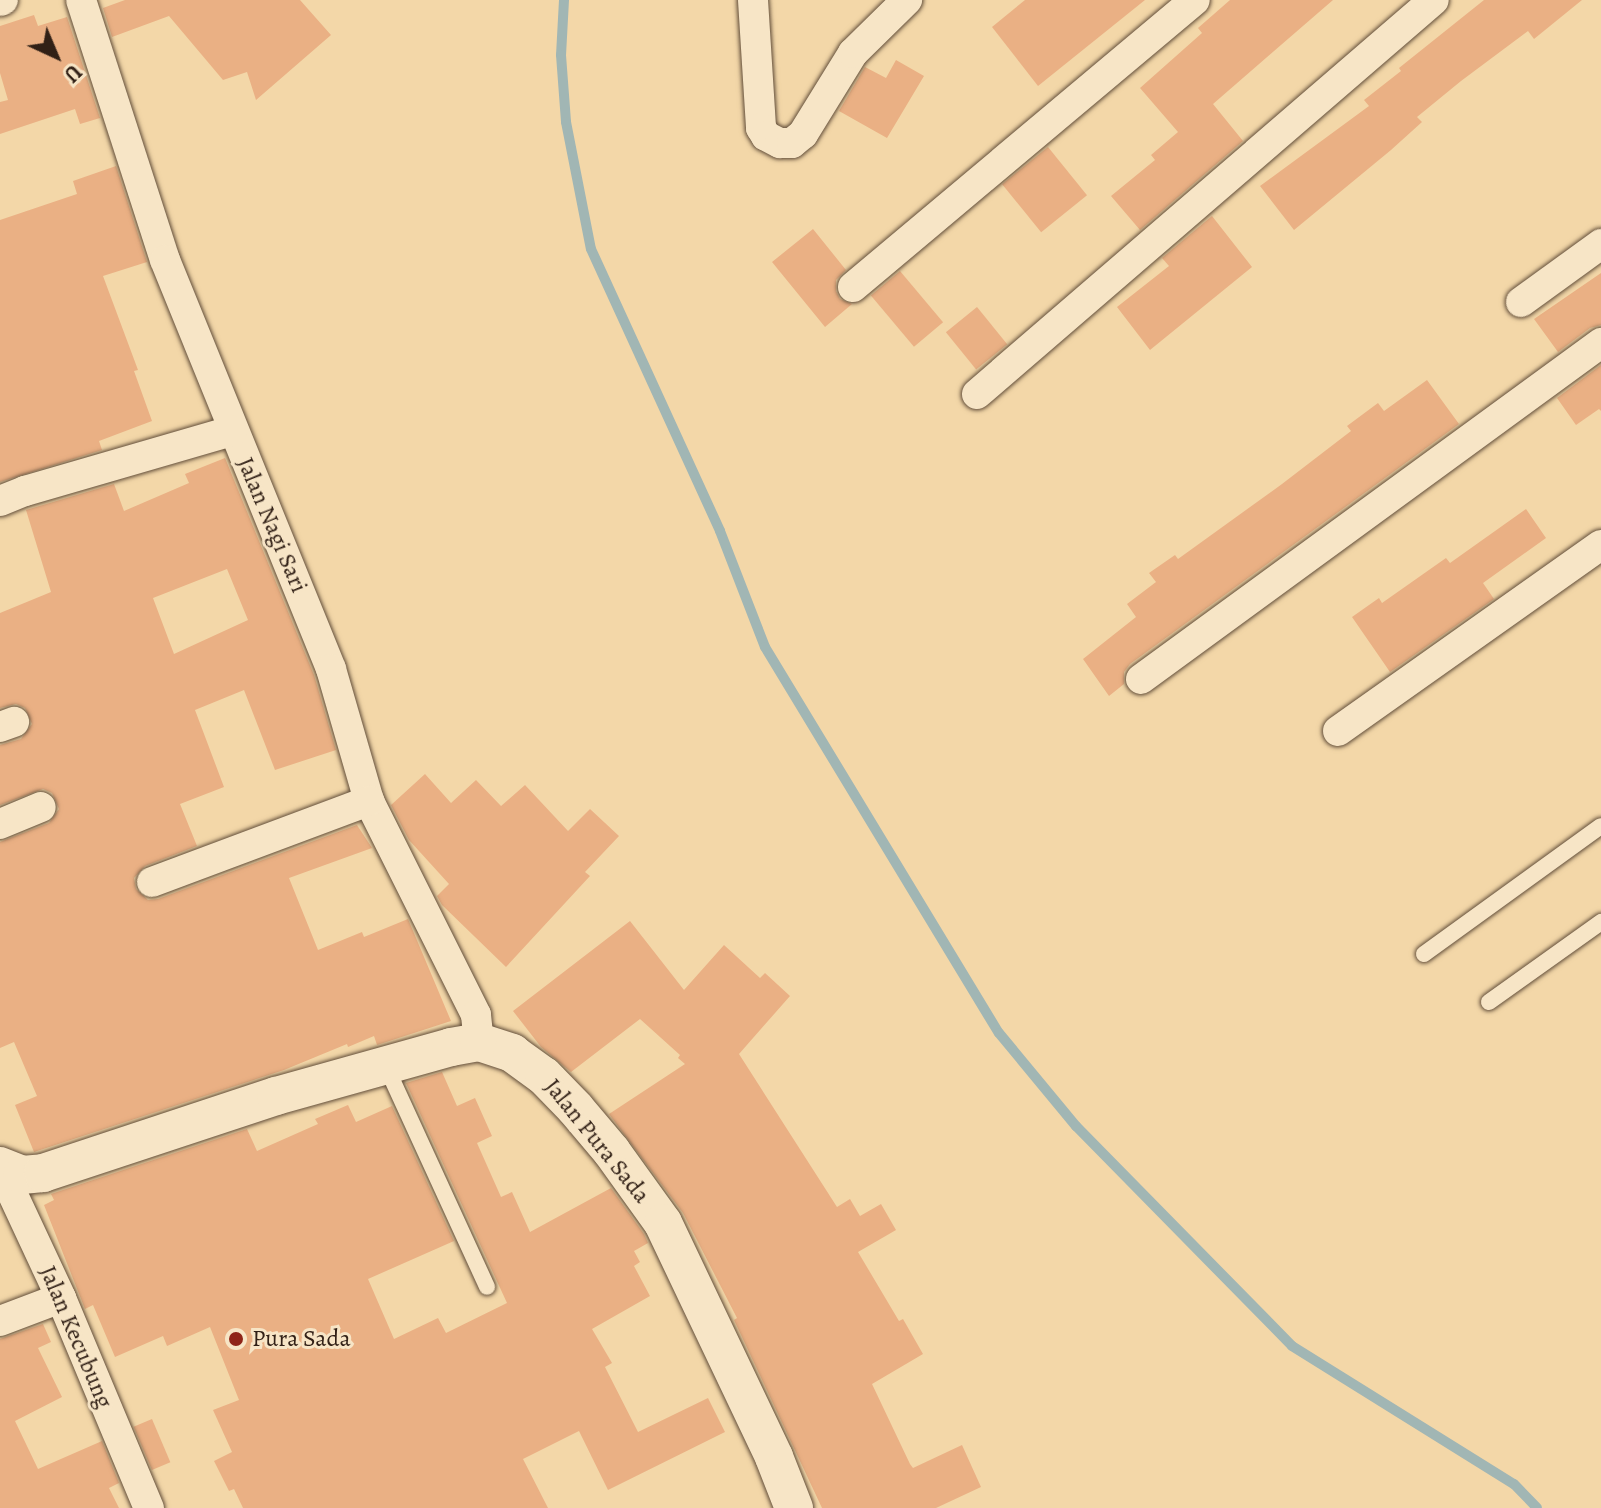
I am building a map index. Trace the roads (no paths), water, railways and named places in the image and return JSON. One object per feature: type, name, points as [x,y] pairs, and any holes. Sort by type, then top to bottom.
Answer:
[{"type":"street","name":"Jalan Nagi Sari","points":[[81,0],[165,260],[331,669],[369,801],[476,1015],[479,1042]]},
{"type":"street","points":[[753,0],[761,128],[766,136],[780,143],[792,143],[803,134],[853,53],[907,0]]},
{"type":"street","points":[[853,287],[1195,0]]},
{"type":"street","points":[[977,394],[1434,0]]},
{"type":"street","points":[[1521,302],[1601,244]]},
{"type":"street","points":[[1141,679],[1601,343]]},
{"type":"street","points":[[0,501],[232,431]]},
{"type":"street","points":[[1338,731],[1601,545]]},
{"type":"street","points":[[152,882],[369,801]]},
{"type":"street","points":[[0,824],[41,807]]},
{"type":"street","points":[[0,1167],[22,1175],[43,1173],[384,1063],[479,1042]]},
{"type":"street","name":"Jalan Pura Sada","points":[[479,1042],[512,1053],[544,1076],[612,1152],[663,1223],[774,1457],[794,1508]]},
{"type":"street","name":"Jalan Kecubung","points":[[0,1167],[61,1298],[149,1508]]},
{"type":"street","points":[[0,1321],[61,1298]]},
{"type":"lane","points":[[1424,954],[1601,826]]},
{"type":"lane","points":[[1489,1002],[1601,922]]},
{"type":"lane","points":[[384,1063],[487,1287]]},
{"type":"waterway","points":[[564,0],[561,55],[566,122],[591,249],[720,531],[765,647],[999,1033],[1076,1126],[1292,1346],[1514,1484],[1537,1508]]},
{"type":"place","name":"Pura Sada","points":[[236,1339]]}]
